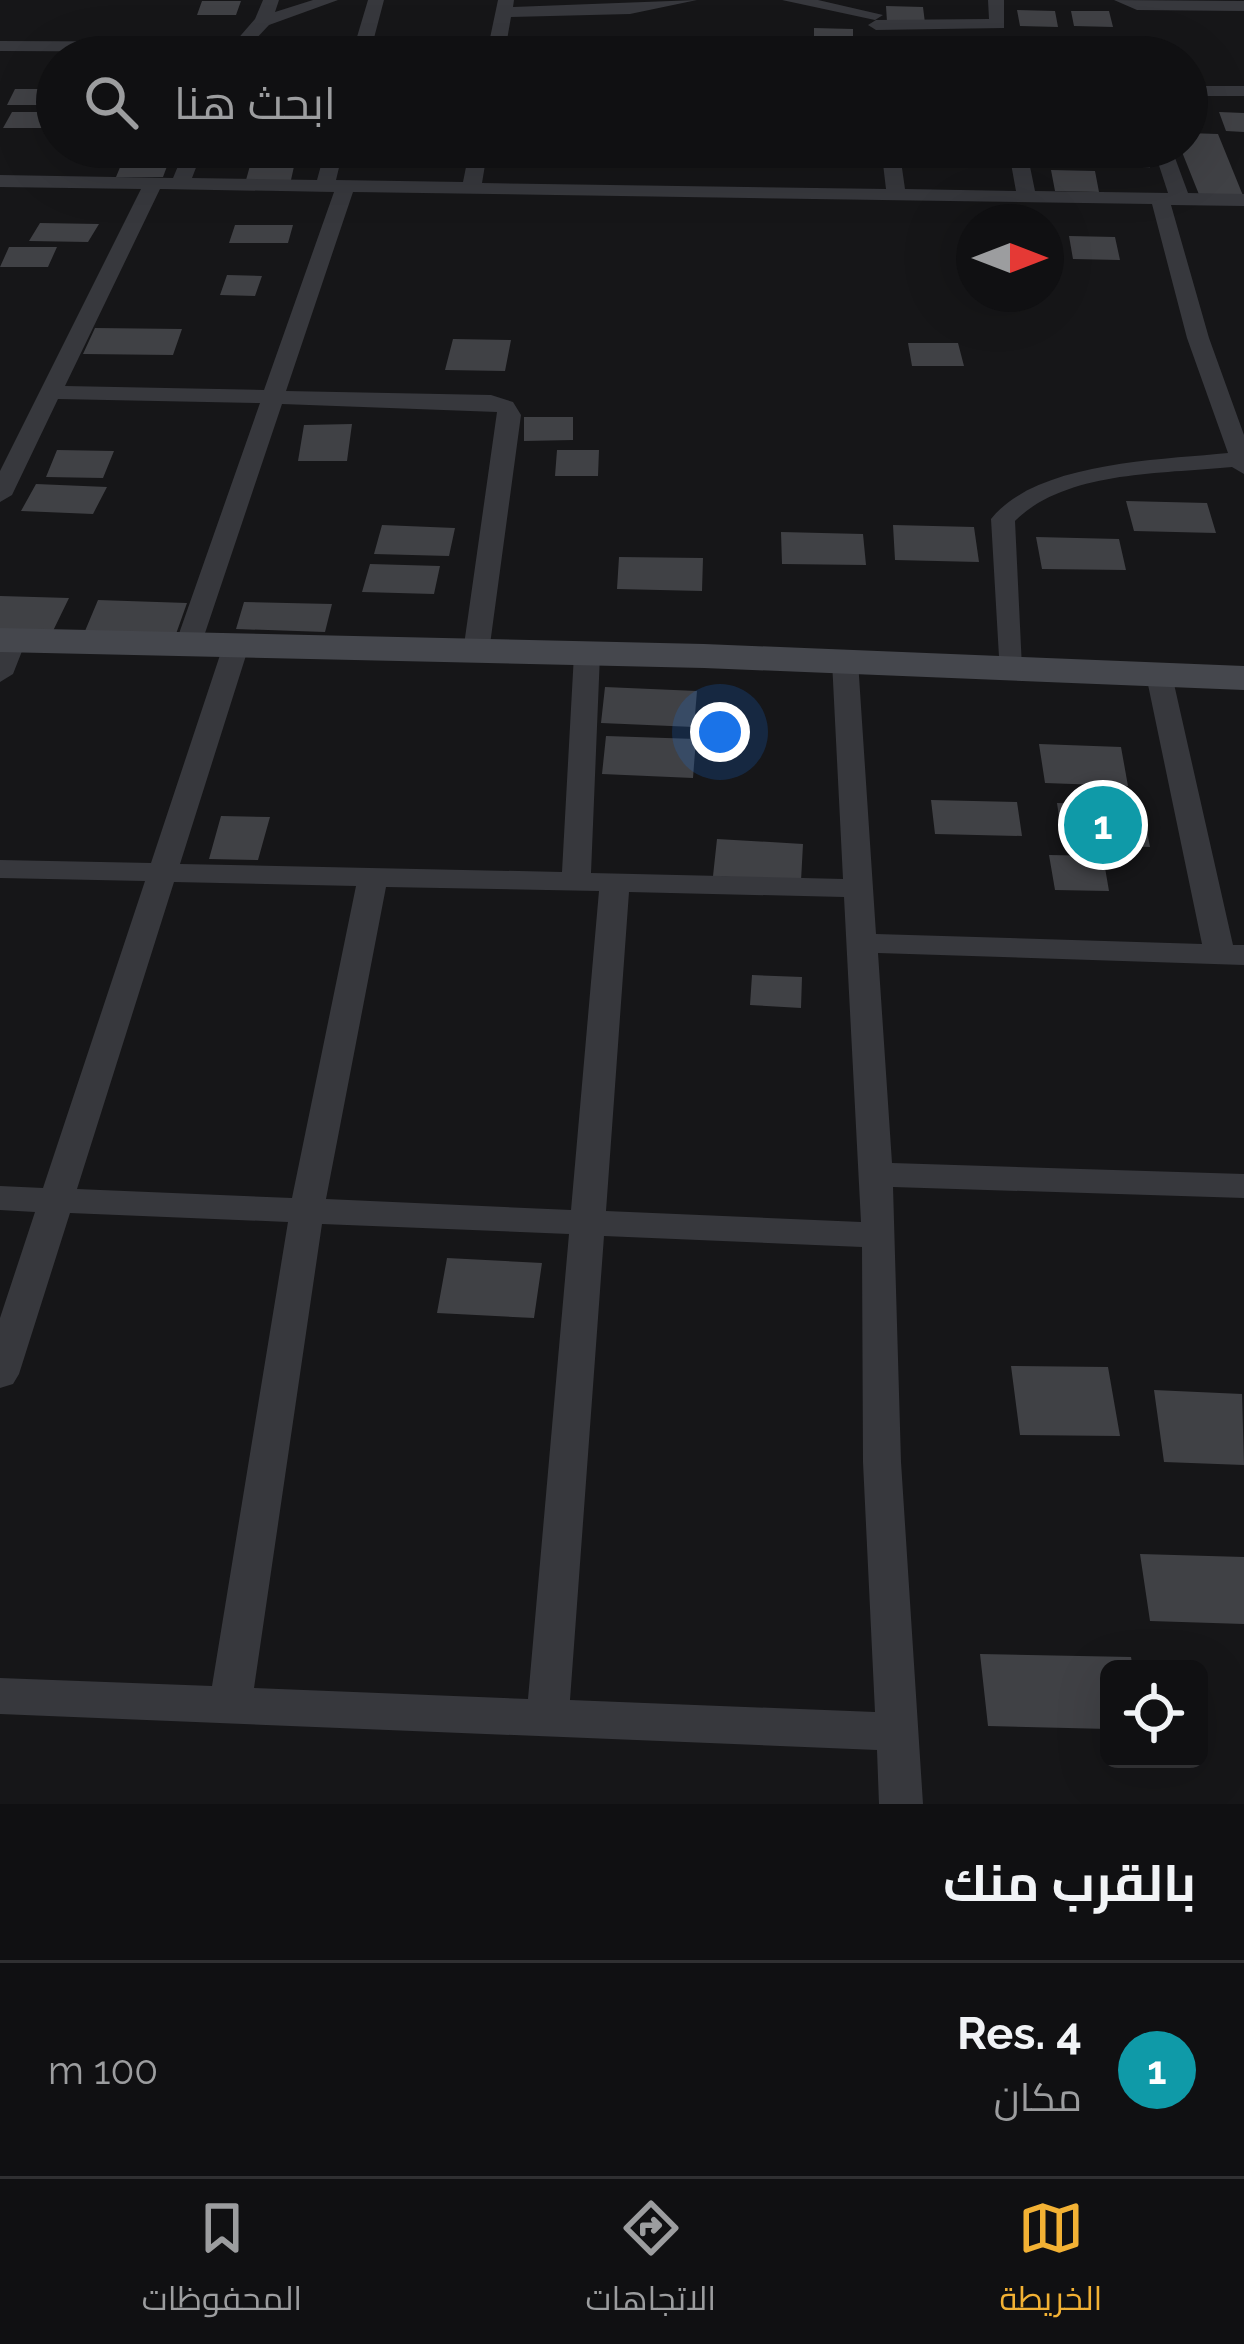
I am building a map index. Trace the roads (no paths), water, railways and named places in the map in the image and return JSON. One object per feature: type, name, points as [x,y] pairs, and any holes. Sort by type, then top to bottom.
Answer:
[{"type":"main road","points":[[4,652],[236,646],[1244,678]]},
{"type":"street","points":[[248,36],[263,21],[271,0]]},
{"type":"street","points":[[263,21],[330,0]]},
{"type":"street","points":[[366,36],[376,0]]},
{"type":"street","points":[[499,36],[504,6],[689,0]]},
{"type":"street","points":[[790,0],[998,24],[996,0]]},
{"type":"street","points":[[1122,0],[1137,5],[1244,6]]},
{"type":"street","points":[[0,46],[36,47]]},
{"type":"street","points":[[1208,91],[1244,91]]},
{"type":"street","points":[[180,184],[186,168]]},
{"type":"street","points":[[188,645],[272,397],[335,185],[335,168]]},
{"type":"street","points":[[471,188],[474,168]]},
{"type":"street","points":[[893,168],[896,194]]},
{"type":"street","points":[[1021,168],[1027,196]]},
{"type":"street","points":[[1009,668],[1003,519],[1010,507],[1063,486],[1118,474],[1243,463],[1198,338],[1165,168]]},
{"type":"street","points":[[0,182],[1244,200]]},
{"type":"street","points":[[0,495],[153,183]]},
{"type":"street","points":[[49,392],[505,407],[510,416],[476,652]]},
{"type":"street","points":[[0,1374],[236,646]]},
{"type":"street","points":[[576,881],[586,654]]},
{"type":"street","points":[[845,662],[876,1174],[882,1462],[902,1804]]},
{"type":"street","points":[[864,943],[1232,955],[1159,675]]},
{"type":"street","points":[[0,868],[861,888]]},
{"type":"street","points":[[231,1702],[307,1210],[373,877]]},
{"type":"street","points":[[548,1718],[615,883]]},
{"type":"street","points":[[876,1174],[1244,1186]]},
{"type":"street","points":[[0,1198],[879,1235]]},
{"type":"street","points":[[0,1696],[897,1732]]},
{"type":"place","name":"Res. 4","points":[[1103,825]]}]
